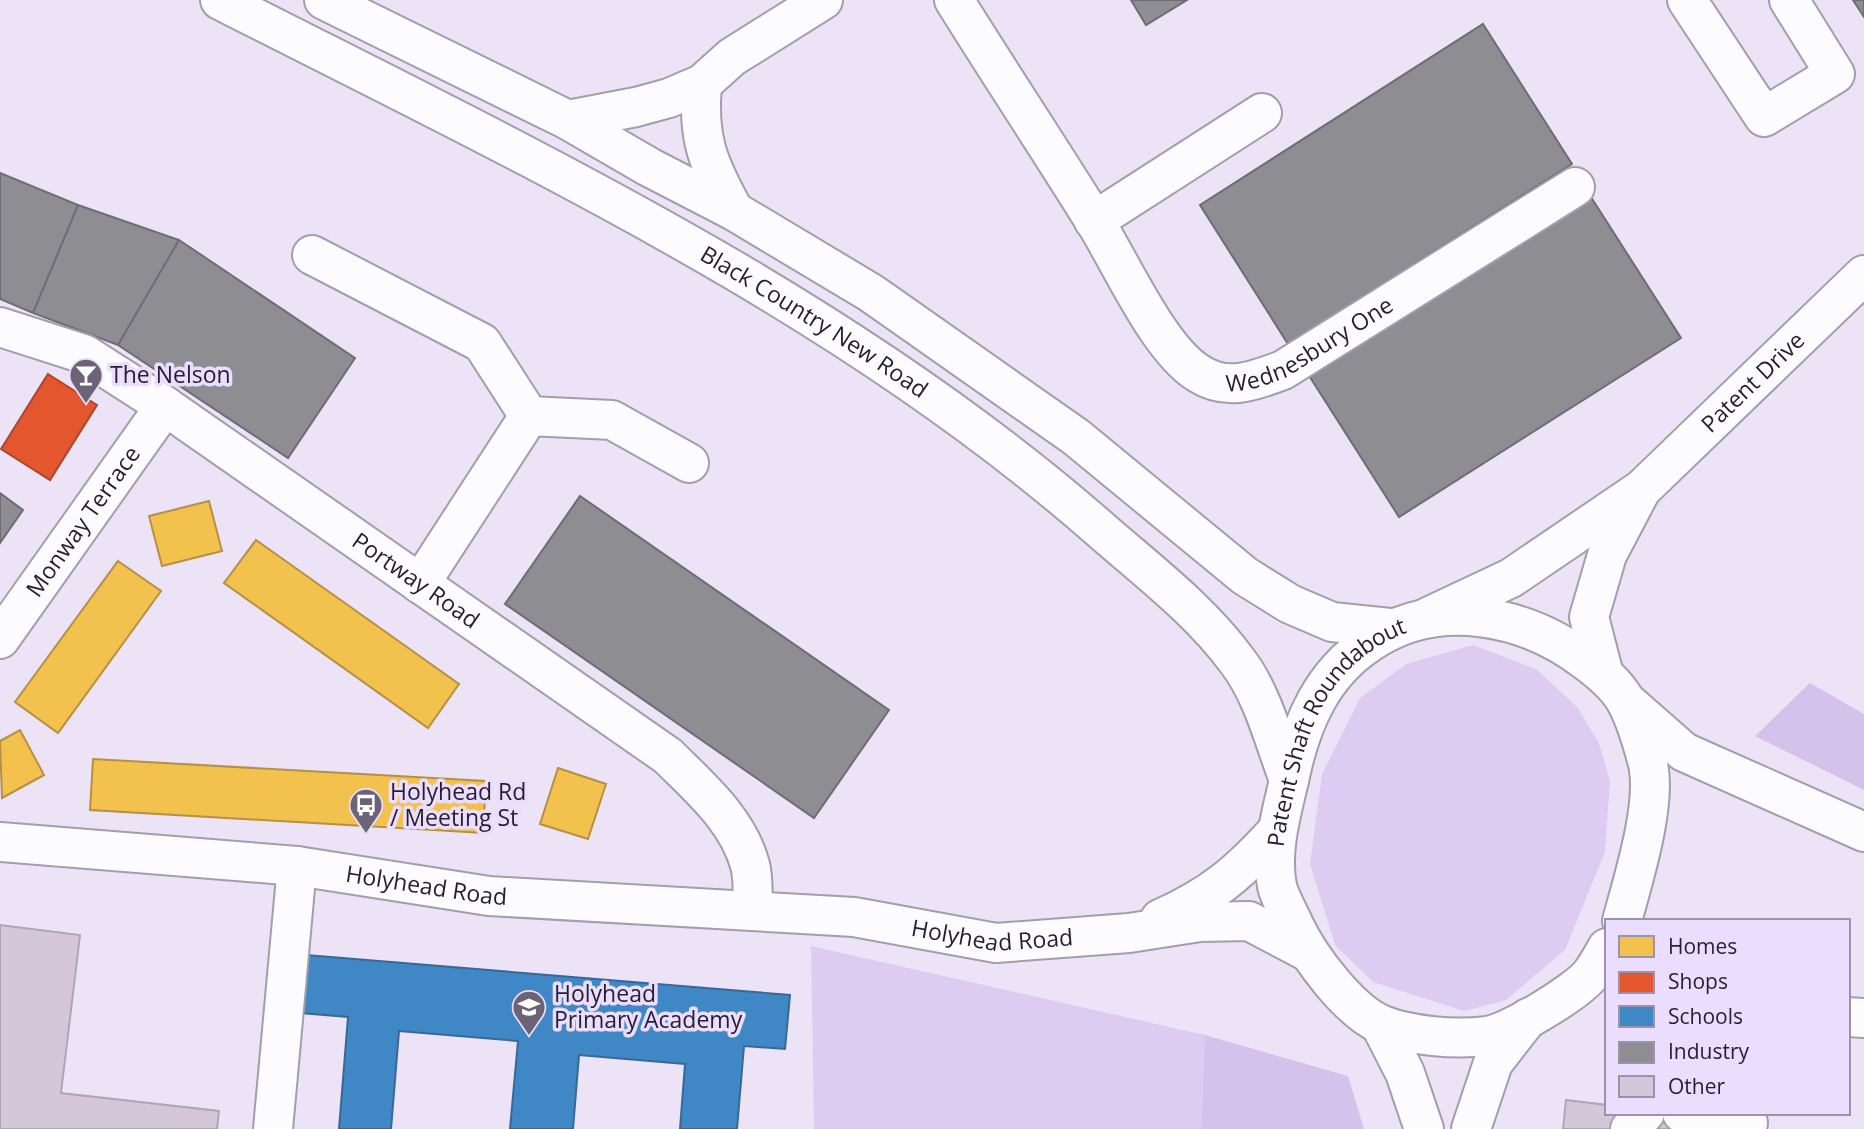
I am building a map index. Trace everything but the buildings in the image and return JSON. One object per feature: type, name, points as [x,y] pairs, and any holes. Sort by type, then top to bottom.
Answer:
[{"type":"main road","name":"Black Country New Road","points":[[219,0],[600,196],[728,267],[866,353],[1044,479],[1187,605],[1239,663],[1263,710],[1289,780]]},
{"type":"main road","points":[[324,0],[568,120],[649,167],[734,211],[871,293],[1076,438],[1245,576],[1290,604],[1332,622],[1390,628]]},
{"type":"main road","points":[[568,120],[636,107],[702,84],[732,57],[823,0]]},
{"type":"main road","name":"Wednesbury One","points":[[954,0],[1094,221],[1167,343],[1197,373],[1223,384],[1252,382],[1283,370],[1575,187]]},
{"type":"main road","points":[[1687,0],[1763,117],[1835,74],[1789,0]]},
{"type":"main road","points":[[702,84],[699,118],[703,148],[734,211]]},
{"type":"main road","points":[[1094,221],[1262,113]]},
{"type":"main road","points":[[312,255],[482,343],[529,416]]},
{"type":"main road","name":"Patent Drive","points":[[1428,617],[1511,578],[1642,489],[1864,275]]},
{"type":"main road","name":"Portway Road","points":[[0,327],[84,354],[165,406],[668,756],[719,807],[739,838],[751,866],[753,909]]},
{"type":"main road","name":"Monway Terrace","points":[[0,639],[165,406]]},
{"type":"main road","points":[[529,416],[612,420],[690,463]]},
{"type":"main road","points":[[420,584],[529,416]]},
{"type":"main road","name":"Patent Drive","points":[[1615,688],[1589,617],[1607,555],[1642,489]]},
{"type":"main road","name":"Patent Shaft Roundabout","points":[[1601,967],[1565,997],[1488,1036],[1412,1032],[1380,1024],[1336,989],[1306,951],[1277,886],[1277,831],[1297,743],[1312,704],[1364,646],[1390,628],[1428,617],[1477,616],[1519,625],[1566,646],[1615,688]]},
{"type":"main road","points":[[1615,688],[1684,752],[1864,832]]},
{"type":"main road","points":[[1615,688],[1648,766],[1648,801],[1636,872],[1623,919]]},
{"type":"main road","name":"Holyhead Road","points":[[1129,933],[1189,906],[1240,871],[1277,831]]},
{"type":"main road","name":"Holyhead Road","points":[[0,842],[297,866],[489,895],[753,909],[854,918],[996,915],[1087,937],[1200,922],[1249,921],[1306,951]]},
{"type":"main road","points":[[273,1129],[297,866]]},
{"type":"main road","points":[[1471,1129],[1493,1063],[1528,1018]]},
{"type":"main road","points":[[1380,1024],[1405,1073],[1424,1129]]},
{"type":"main road","points":[[1630,1129],[1644,1115]]},
{"type":"main road","points":[[1696,1115],[1747,1122]]},
{"type":"shaded area","points":[[1473,645],[1536,669],[1577,707],[1599,743],[1610,781],[1605,852],[1565,950],[1506,1000],[1464,1011],[1373,982],[1335,945],[1310,864],[1322,774],[1360,698],[1406,664]]},
{"type":"shaded area","points":[[1810,683],[1864,714],[1864,790],[1755,736]]},
{"type":"shaded area","points":[[811,946],[1205,1035],[1201,1129],[814,1129]]},
{"type":"shaded area","points":[[1205,1035],[1348,1076],[1364,1129],[1201,1129]]},
{"type":"place","name":"The Nelson","points":[[86,405]]},
{"type":"place","name":"Holyhead Rd / Meeting St","points":[[366,835]]},
{"type":"place","name":"Holyhead Primary Academy","points":[[529,1037]]}]
